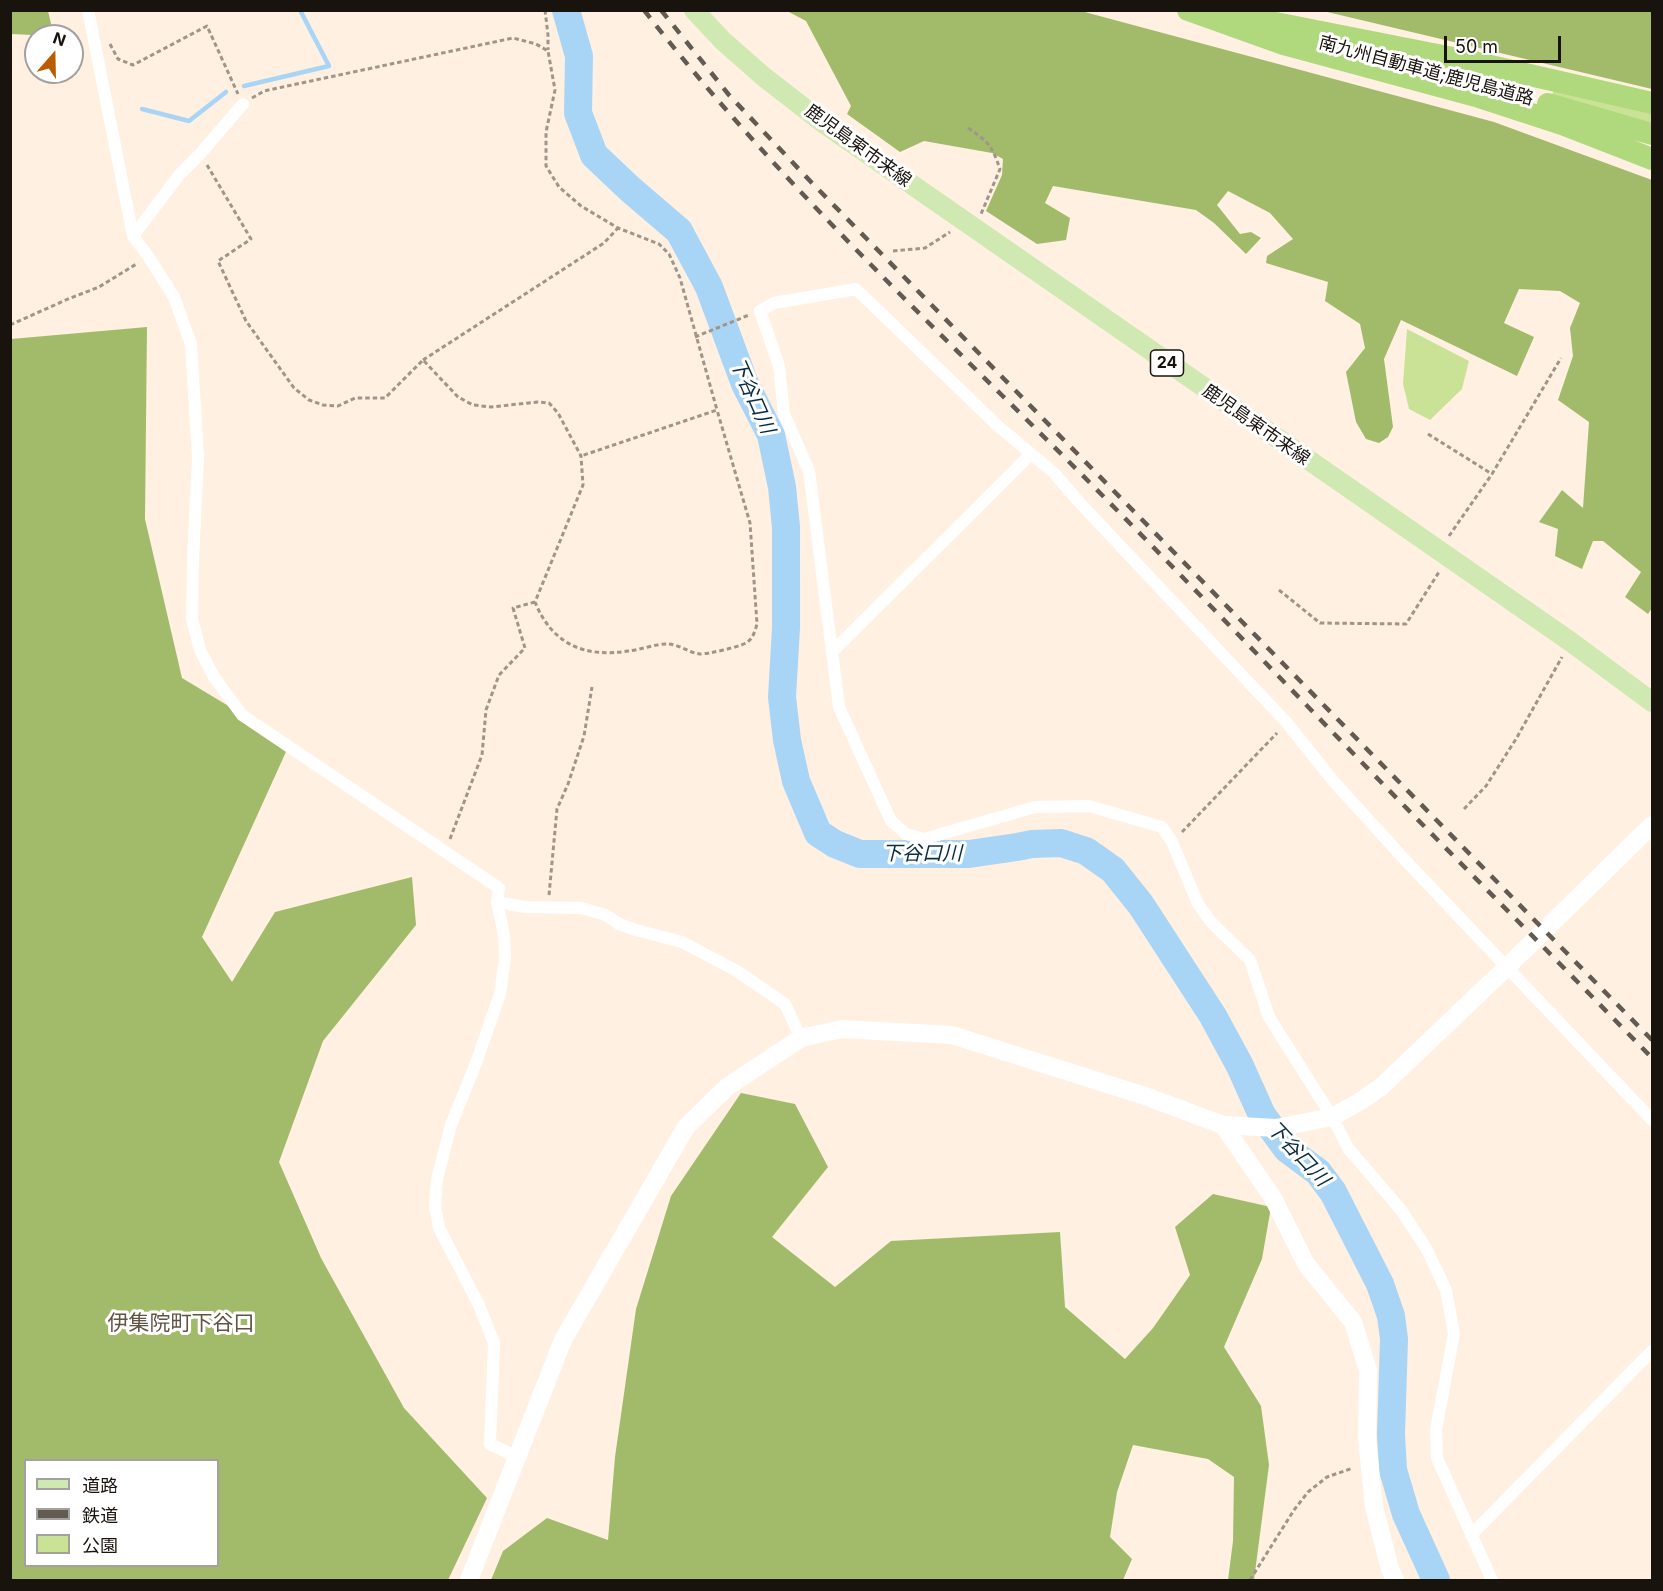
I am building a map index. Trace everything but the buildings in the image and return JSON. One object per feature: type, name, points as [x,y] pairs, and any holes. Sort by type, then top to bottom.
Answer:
[{"type":"highway","points":[[1188,10],[1283,44],[1479,97],[1552,120],[1653,159]]},
{"type":"highway","name":"南九州自動車道;鹿児島道路","points":[[1199,10],[1459,79],[1653,134]]},
{"type":"highway","points":[[1213,10],[1473,62],[1653,103]]},
{"type":"main road","name":"鹿児島東市来線","points":[[694,10],[723,41],[764,77],[826,125],[1653,702]]},
{"type":"street","points":[[88,16],[133,236],[174,297],[191,344],[198,457],[192,619],[200,650],[214,677],[242,715],[499,888],[497,902],[504,935],[505,958],[500,994],[451,1125],[438,1179],[435,1206],[439,1228],[478,1303],[494,1343],[490,1444],[517,1457]]},
{"type":"street","points":[[133,236],[180,174],[243,104]]},
{"type":"street","points":[[1492,1581],[1437,1458],[1436,1430],[1454,1334],[1446,1290],[1426,1248],[1401,1210],[1348,1148],[1332,1117],[1269,1017],[1250,960],[1211,922],[1198,904],[1172,842],[1162,827],[1089,806],[1035,807],[924,839],[906,834],[891,821],[839,707],[809,471],[784,414],[779,366],[759,311],[774,303],[856,289],[999,428],[1053,472],[1287,723],[1343,792],[1405,860],[1653,1120]]},
{"type":"street","points":[[832,652],[1031,454]]},
{"type":"street","points":[[469,1581],[563,1340],[686,1127],[727,1087],[801,1038],[842,1029],[952,1035],[1145,1096],[1223,1125],[1276,1128],[1332,1117],[1381,1087],[1653,825]]},
{"type":"street","points":[[497,902],[525,908],[581,908],[606,915],[619,924],[636,930],[682,942],[737,971],[785,1004],[801,1038]]},
{"type":"street","points":[[1223,1125],[1273,1198],[1306,1264],[1353,1322],[1368,1370],[1366,1439],[1374,1507],[1395,1581]]},
{"type":"street","points":[[1471,1535],[1653,1351]]},
{"type":"path","points":[[423,360],[458,397],[472,405],[491,407],[549,403],[558,412],[581,456],[583,485],[535,602],[540,615],[551,630],[565,642],[588,651],[612,653],[668,644],[699,654],[746,643],[754,635],[757,624],[750,524],[695,338],[680,278],[669,254],[659,244],[618,228],[581,206],[560,187],[546,166],[546,132],[555,90],[548,51],[545,10]]},
{"type":"path","points":[[88,16],[103,32],[118,59],[133,65],[207,26],[243,104],[264,91],[513,38],[536,44],[548,51]]},
{"type":"path","points":[[893,250],[926,248],[980,218],[1000,169],[992,147],[968,128]]},
{"type":"path","points":[[200,154],[251,239],[218,261],[246,321],[294,388],[309,400],[323,405],[338,406],[355,399],[385,398],[423,360],[604,243],[618,228]]},
{"type":"path","points":[[10,326],[99,287],[148,256]]},
{"type":"path","points":[[695,338],[759,311]]},
{"type":"path","points":[[1279,590],[1320,623],[1406,624],[1443,554],[1561,358]]},
{"type":"path","points":[[581,456],[717,410]]},
{"type":"path","points":[[1428,434],[1492,474]]},
{"type":"path","points":[[446,851],[483,755],[486,710],[499,675],[525,648],[513,608],[535,602]]},
{"type":"path","points":[[1464,809],[1486,786],[1516,739],[1570,642]]},
{"type":"path","points":[[548,907],[557,809],[584,736],[592,687]]},
{"type":"path","points":[[1172,842],[1287,723]]},
{"type":"path","points":[[1250,1581],[1294,1510],[1308,1492],[1327,1477],[1369,1462]]},
{"type":"green space","points":[[10,11],[48,11],[51,24],[24,24],[24,35],[11,34]]},
{"type":"green space","points":[[787,11],[1081,11],[1494,122],[1652,180],[1652,608],[1648,614],[1625,597],[1641,572],[1603,541],[1593,541],[1582,569],[1555,556],[1558,529],[1539,522],[1562,490],[1583,508],[1589,422],[1558,400],[1573,356],[1570,328],[1580,303],[1560,291],[1519,289],[1504,323],[1534,337],[1517,376],[1401,320],[1384,359],[1393,427],[1388,437],[1379,443],[1366,439],[1356,422],[1346,372],[1365,348],[1360,324],[1325,301],[1328,282],[1266,263],[1267,256],[1293,239],[1270,213],[1228,191],[1217,205],[1240,234],[1251,232],[1261,238],[1246,254],[1214,223],[1196,210],[1053,186],[1045,203],[1070,218],[1066,240],[1037,244],[986,211],[1002,175],[1003,159],[992,153],[924,141],[900,152],[847,114],[851,106],[806,21]]},
{"type":"green space","points":[[1323,11],[1652,11],[1652,89]]},
{"type":"green space","points":[[1555,87],[1652,110],[1652,123],[1552,95]]},
{"type":"green space","points":[[147,327],[145,519],[182,678],[290,743],[202,937],[232,982],[275,912],[412,877],[416,925],[323,1041],[279,1162],[321,1258],[404,1408],[487,1498],[448,1580],[11,1580],[11,339]]},
{"type":"green space","points":[[1407,329],[1469,361],[1462,389],[1430,420],[1409,409],[1403,384]]},
{"type":"green space","points":[[741,1093],[795,1104],[828,1167],[772,1237],[835,1287],[891,1241],[1060,1232],[1065,1307],[1125,1359],[1153,1328],[1190,1275],[1175,1227],[1213,1194],[1271,1207],[1262,1259],[1224,1347],[1261,1406],[1269,1465],[1254,1580],[1228,1580],[1233,1541],[1234,1477],[1208,1459],[1133,1445],[1117,1492],[1110,1537],[1132,1559],[1123,1580],[491,1580],[503,1551],[547,1518],[608,1540],[615,1457],[636,1309],[671,1196]]},
{"type":"waterway","points":[[244,86],[329,66],[300,10]]},
{"type":"waterway","name":"下谷口川","points":[[566,10],[579,56],[578,113],[594,155],[679,231],[709,287],[745,384],[771,435],[782,487],[786,527],[786,628],[782,697],[787,740],[796,781],[818,833],[835,844],[860,854],[969,854],[1032,844],[1061,843],[1086,851],[1113,870],[1141,905],[1213,1016],[1240,1066],[1262,1115],[1287,1149],[1318,1172],[1333,1192],[1380,1284],[1391,1316],[1394,1339],[1391,1434],[1393,1470],[1406,1514],[1436,1580]]},
{"type":"waterway","points":[[142,109],[189,121],[226,92]]},
{"type":"railway","points":[[644,10],[696,75],[807,199],[1141,535],[1652,1058]]},
{"type":"railway","points":[[661,10],[729,95],[812,183],[1652,1040]]},
{"type":"district","name":"伊集院町下谷口","points":[[181,1324]]}]
